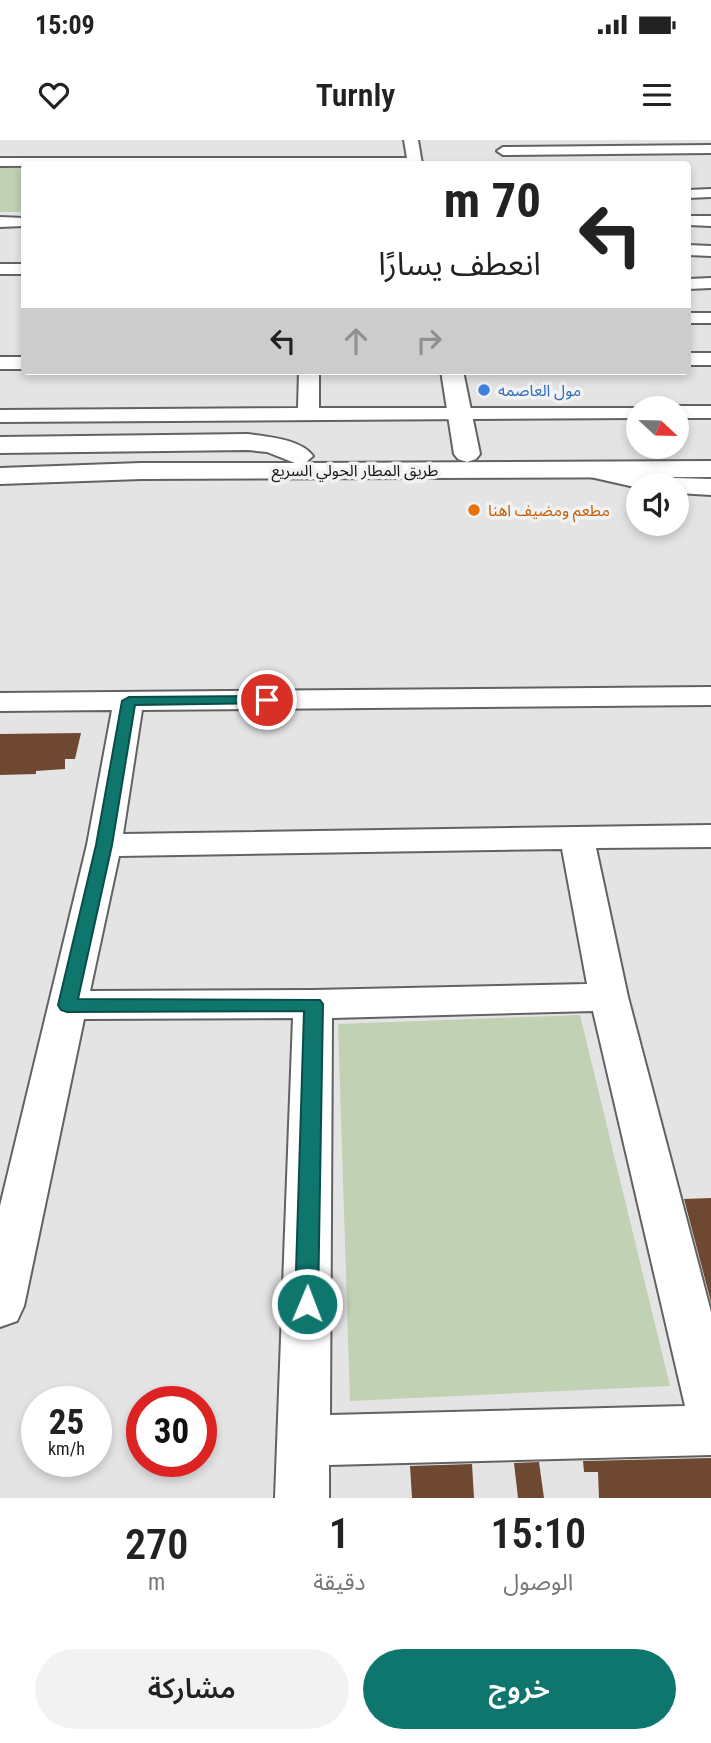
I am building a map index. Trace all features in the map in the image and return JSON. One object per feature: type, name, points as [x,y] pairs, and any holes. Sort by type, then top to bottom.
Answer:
[{"type":"main road","points":[[411,140],[415,161]]},
{"type":"main road","points":[[453,375],[467,454]]},
{"type":"main road","points":[[0,445],[248,442],[272,445],[300,456]]},
{"type":"main road","name":"طريق المطار الحولي السريع","points":[[0,458],[711,453]]},
{"type":"main road","name":"طريق المطار الحولي السريع","points":[[0,475],[155,471],[711,469]]},
{"type":"main road","points":[[0,492],[447,484],[496,478],[531,470]]},
{"type":"main road","points":[[595,470],[626,477]]},
{"type":"main road","points":[[689,486],[711,487]]},
{"type":"street","points":[[583,149],[589,161]]},
{"type":"street","points":[[503,152],[711,149]]},
{"type":"street","points":[[0,162],[21,162]]},
{"type":"street","points":[[691,194],[711,194]]},
{"type":"street","points":[[691,221],[711,221]]},
{"type":"street","points":[[0,222],[21,222]]},
{"type":"street","points":[[691,250],[711,251]]},
{"type":"street","points":[[0,269],[21,269]]},
{"type":"street","points":[[691,284],[711,284]]},
{"type":"street","points":[[691,318],[711,318]]},
{"type":"street","points":[[691,359],[711,359]]},
{"type":"street","points":[[0,363],[21,363]]},
{"type":"street","points":[[308,414],[309,375]]},
{"type":"street","points":[[0,416],[626,412]]},
{"type":"street","points":[[690,412],[711,412]]},
{"type":"street","points":[[0,702],[711,696]]},
{"type":"street","points":[[0,1306],[6,1257],[104,845],[129,701]]},
{"type":"street","points":[[104,845],[711,836]]},
{"type":"street","points":[[577,839],[609,997],[711,1409]]},
{"type":"street","points":[[67,1005],[313,1004],[609,997]]},
{"type":"street","points":[[302,1498],[313,1004]]},
{"type":"street","points":[[304,1441],[711,1430]]},
{"type":"green space","points":[[0,167],[21,167],[21,212],[0,212]]},
{"type":"green space","points":[[580,1015],[670,1386],[350,1401],[338,1024]]},
{"type":"building","points":[[81,733],[75,759],[65,759],[65,769],[36,771],[36,774],[0,775],[0,734]]},
{"type":"building","points":[[711,1198],[711,1302],[684,1199]]},
{"type":"building","points":[[711,1458],[711,1498],[599,1498],[598,1472],[584,1472],[583,1461]]},
{"type":"building","points":[[539,1462],[544,1498],[518,1498],[514,1463]]},
{"type":"building","points":[[472,1464],[474,1498],[412,1498],[410,1466]]},
{"type":"place","name":"مول العاصمه","points":[[484,390]]},
{"type":"place","name":"مطعم ومضيف اهنا","points":[[474,510]]},
{"type":"route","points":[[267,700],[129,701],[104,845],[67,1005],[313,1004],[307,1304]]}]
